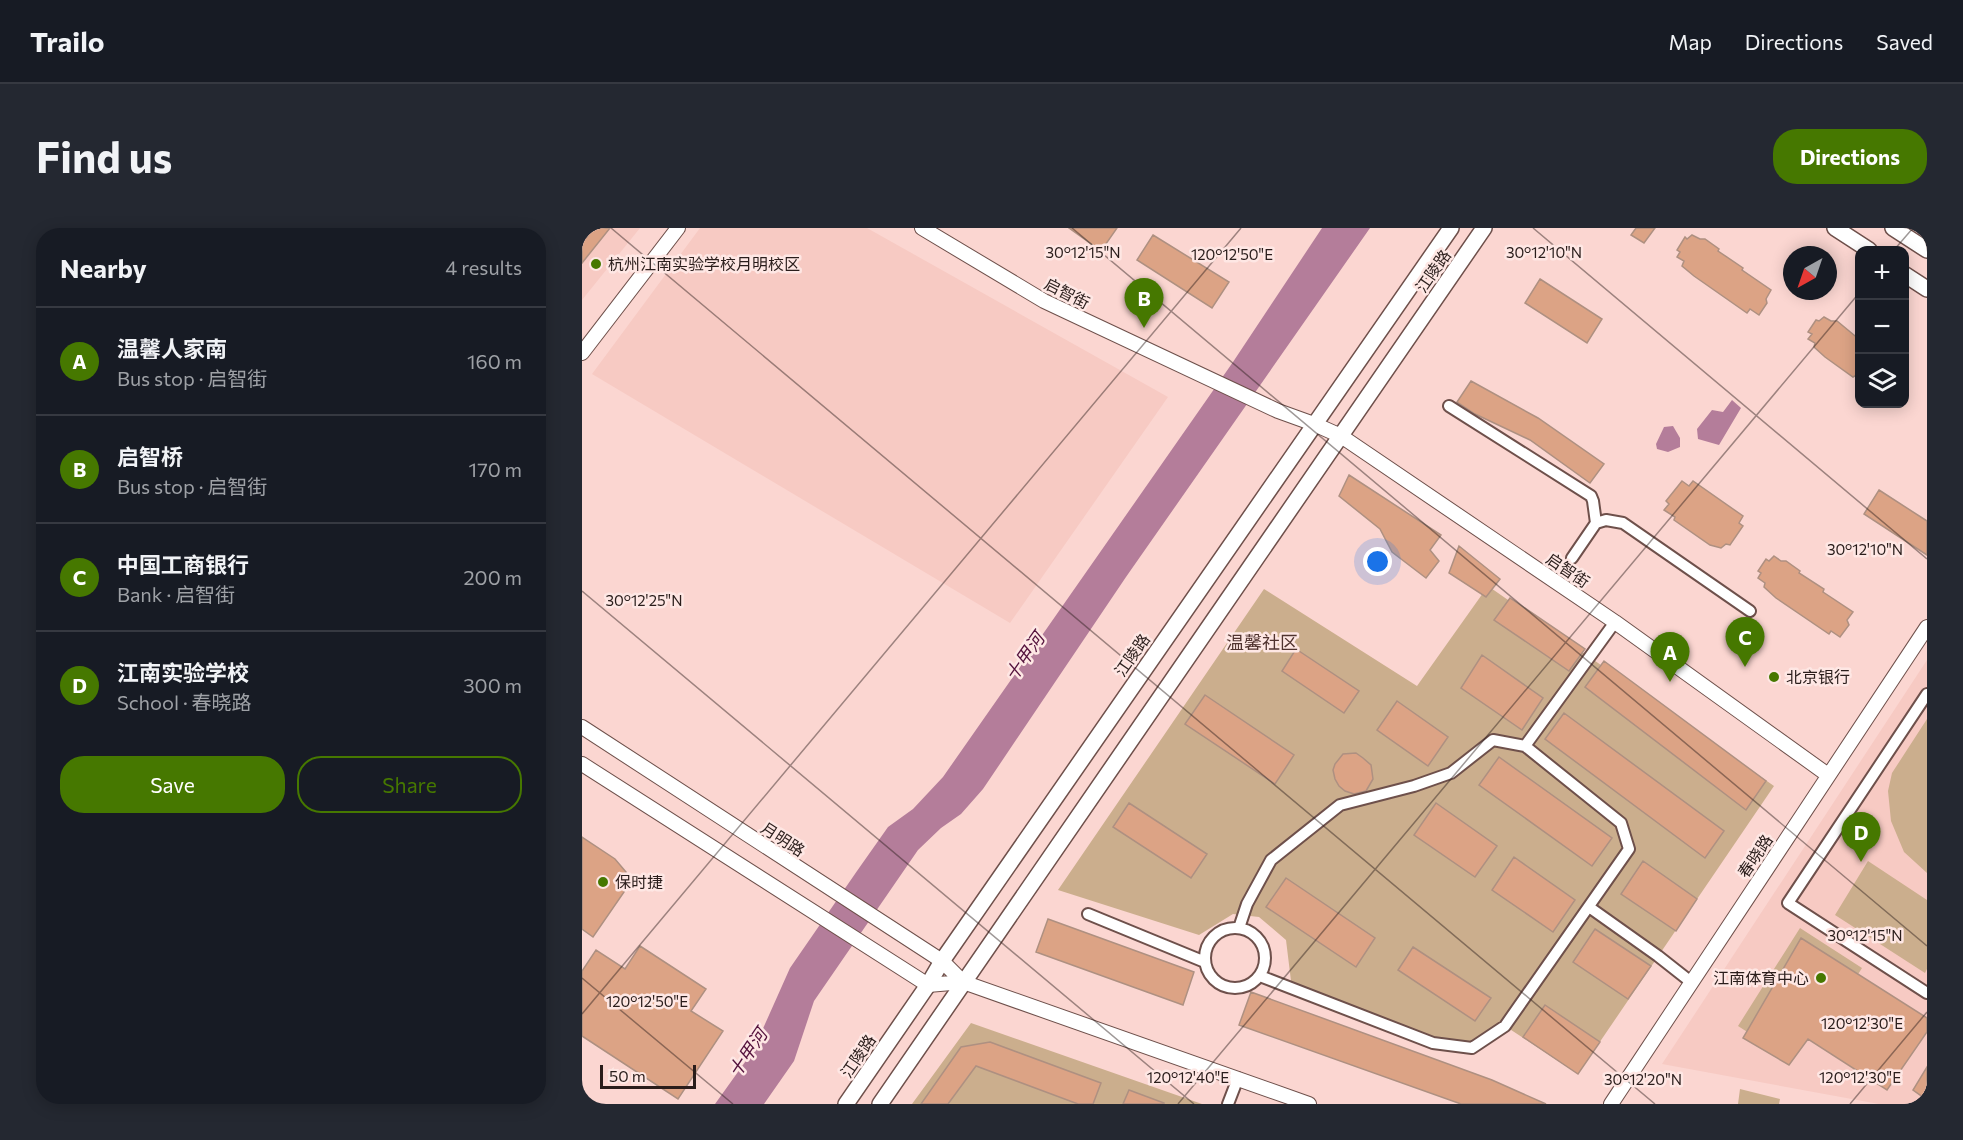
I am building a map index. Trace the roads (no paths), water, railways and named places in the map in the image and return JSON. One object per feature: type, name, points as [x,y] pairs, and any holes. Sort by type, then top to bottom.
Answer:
[{"type":"main road","name":"江陵路","points":[[846,1104],[928,986],[942,961],[1451,228]]},
{"type":"main road","name":"江陵路","points":[[880,1104],[1485,228]]},
{"type":"main road","points":[[1835,228],[1863,246]]},
{"type":"main road","points":[[1893,228],[1927,250]]},
{"type":"main road","points":[[1909,277],[1927,289]]},
{"type":"street","points":[[582,353],[678,228]]},
{"type":"street","name":"启智街","points":[[922,228],[1044,301],[1278,411],[1341,436],[1615,622],[1828,775]]},
{"type":"street","points":[[1449,406],[1591,496],[1596,523]]},
{"type":"street","points":[[1572,558],[1596,523],[1606,520],[1623,524],[1750,611]]},
{"type":"street","points":[[1525,746],[1615,622]]},
{"type":"street","name":"春晓路","points":[[1611,1104],[1927,627]]},
{"type":"street","points":[[1927,694],[1788,903],[1927,993]]},
{"type":"street","name":"月明路","points":[[582,727],[942,961],[963,982],[1309,1104]]},
{"type":"street","points":[[1239,928],[1247,904],[1271,860],[1340,805],[1414,786],[1451,773],[1493,740],[1525,746],[1620,823],[1629,849],[1505,1026],[1472,1048],[1433,1043],[1260,976]]},
{"type":"street","points":[[582,764],[928,986]]},
{"type":"street","points":[[1589,907],[1691,982]]},
{"type":"street","points":[[1088,914],[1205,962]]},
{"type":"street","points":[[1229,928],[1239,928],[1247,930],[1261,942],[1266,959],[1260,976],[1252,983],[1233,988],[1222,986],[1214,980],[1205,962],[1208,944],[1214,937],[1229,928]]},
{"type":"street","name":"月明路","points":[[928,986],[963,982]]},
{"type":"street","points":[[1228,1104],[1238,1078]]},
{"type":"place","name":"杭州江南实验学校月明校区","points":[[596,264]]},
{"type":"place","name":"启智桥","points":[[1144,328]]},
{"type":"place","name":"中国工商银行","points":[[1745,667]]},
{"type":"place","name":"北京银行","points":[[1774,677]]},
{"type":"place","name":"温馨人家南","points":[[1670,682]]},
{"type":"place","name":"江南实验学校","points":[[1861,862]]},
{"type":"place","name":"保时捷","points":[[603,882]]},
{"type":"place","name":"江南体育中心","points":[[1821,978]]},
{"type":"district","name":"温馨社区","points":[[1262,643]]},
{"type":"water label","name":"十甲河","points":[[1025,657]]},
{"type":"water label","name":"十甲河","points":[[748,1053]]}]
